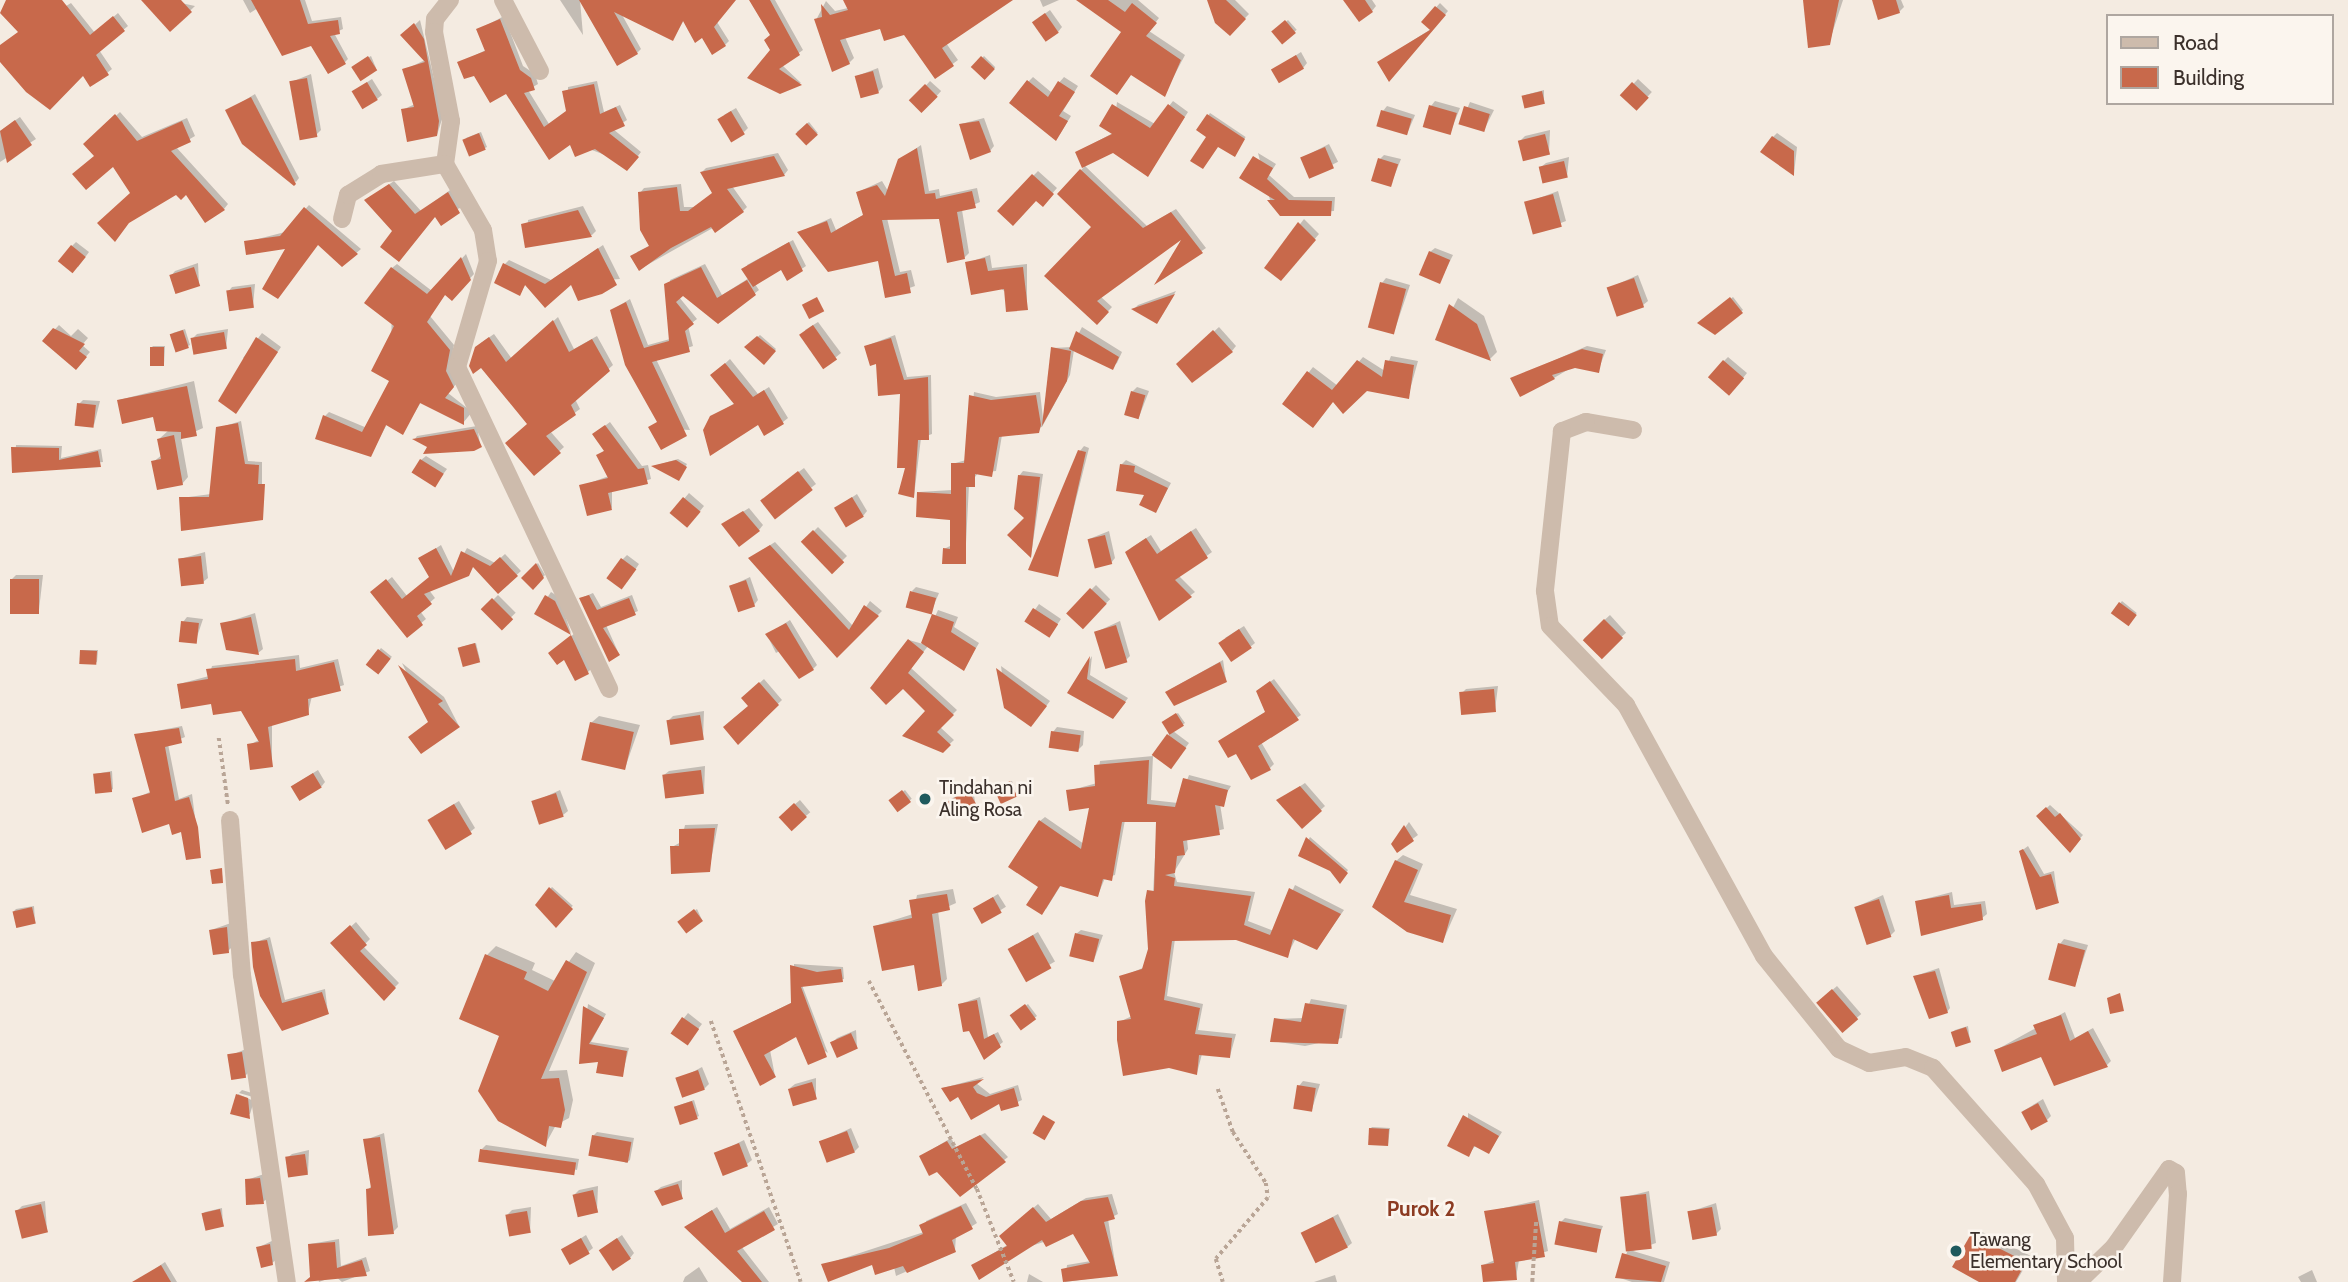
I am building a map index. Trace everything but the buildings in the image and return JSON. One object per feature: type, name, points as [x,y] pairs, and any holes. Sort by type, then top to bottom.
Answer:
[{"type":"street","points":[[450,0],[435,19],[433,32],[451,121],[445,164],[487,243],[488,261],[457,355],[460,379],[609,690]]},
{"type":"street","points":[[503,0],[540,71]]},
{"type":"street","points":[[342,219],[348,195],[381,174],[445,164]]},
{"type":"street","points":[[1633,430],[1586,422],[1562,430],[1545,591],[1550,626],[1626,705],[1764,956],[1839,1049],[1869,1063],[1906,1057],[1933,1068],[2036,1184],[2064,1238],[2066,1282]]},
{"type":"street","points":[[230,820],[242,975],[287,1282]]},
{"type":"street","points":[[2078,1282],[2114,1247],[2169,1169],[2176,1173],[2178,1194],[2172,1282]]},
{"type":"path","points":[[219,738],[230,820]]},
{"type":"path","points":[[869,981],[977,1189],[1014,1282]]},
{"type":"path","points":[[711,1021],[801,1282]]},
{"type":"path","points":[[1218,1089],[1268,1198],[1216,1259],[1223,1282]]},
{"type":"path","points":[[1532,1282],[1536,1220]]},
{"type":"place","name":"Tindahan ni Aling Rosa","points":[[925,799]]},
{"type":"place","name":"Tawang Elementary School","points":[[1956,1251]]},
{"type":"district","name":"Purok 2","points":[[1421,1209]]}]
